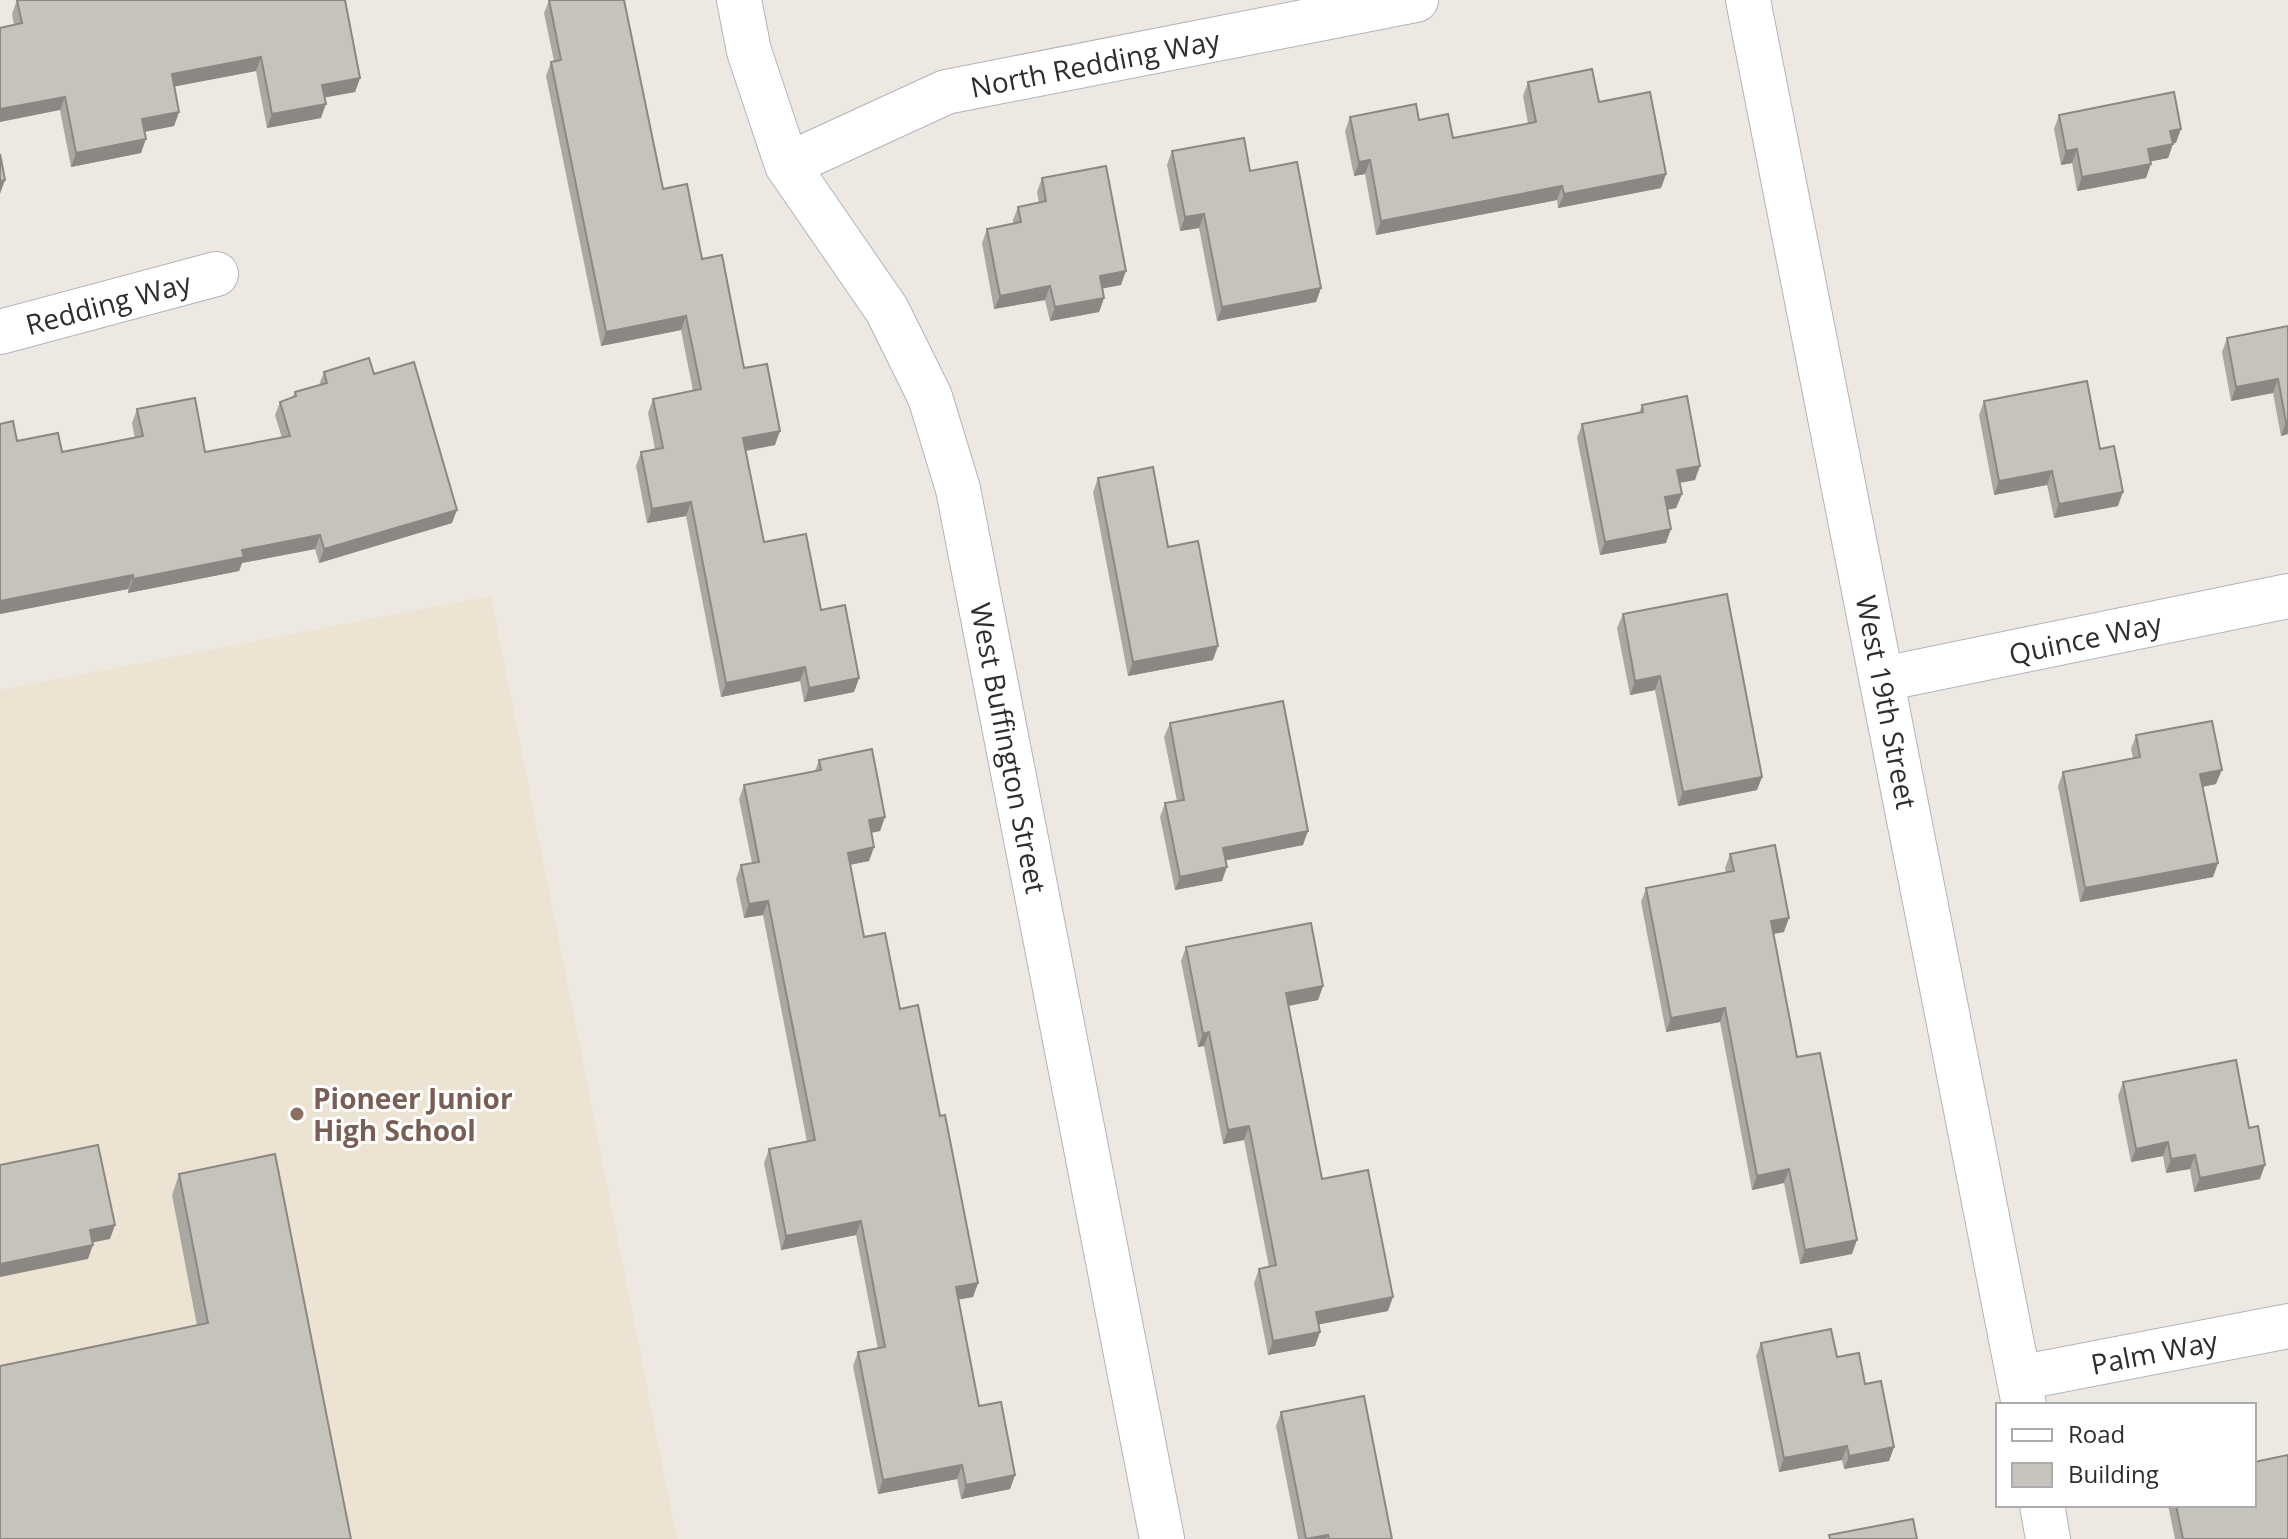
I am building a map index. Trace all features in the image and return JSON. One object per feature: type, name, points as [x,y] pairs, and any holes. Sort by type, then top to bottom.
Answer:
[{"type":"street","name":"West Buffington Street","points":[[739,0],[749,51],[787,165],[887,310],[930,397],[958,489],[1162,1539]]},
{"type":"street","name":"North Redding Way","points":[[787,165],[946,92],[1416,0]]},
{"type":"street","name":"West 19th Street","points":[[1748,0],[2022,1391]]},
{"type":"street","name":"Redding Way","points":[[0,332],[216,274]]},
{"type":"street","name":"Quince Way","points":[[1883,679],[2288,596]]},
{"type":"street","name":"Palm Way","points":[[2022,1391],[2288,1326]]},
{"type":"street","points":[[2042,1507],[2048,1539]]},
{"type":"shaded area","name":"Pioneer Junior High School","points":[[491,596],[677,1539],[0,1539],[0,690]]},
{"type":"building","points":[[17,0],[345,0],[360,78],[322,85],[326,104],[272,114],[261,57],[172,74],[179,112],[142,119],[146,139],[76,153],[65,97],[0,109],[0,28],[22,23]]},
{"type":"building","points":[[549,0],[624,0],[663,189],[687,184],[702,259],[722,255],[744,368],[767,364],[780,431],[743,438],[764,542],[806,534],[821,610],[845,605],[859,678],[809,688],[805,667],[726,683],[691,502],[652,509],[641,452],[663,448],[653,399],[701,389],[686,316],[606,332],[551,62],[561,60]]},
{"type":"building","points":[[1592,69],[1599,102],[1650,92],[1666,174],[1564,194],[1562,186],[1381,221],[1370,160],[1359,162],[1350,117],[1416,104],[1419,120],[1448,114],[1453,138],[1536,122],[1528,82]]},
{"type":"building","points":[[2174,92],[2181,129],[2170,131],[2173,144],[2148,149],[2151,164],[2082,177],[2077,149],[2066,151],[2059,115]]},
{"type":"building","points":[[1244,138],[1250,171],[1297,162],[1321,288],[1222,307],[1204,214],[1185,217],[1172,151]]},
{"type":"building","points":[[0,154],[5,180],[0,181]]},
{"type":"building","points":[[1106,166],[1126,271],[1100,276],[1104,298],[1055,307],[1050,286],[1000,296],[987,229],[1021,222],[1018,207],[1046,201],[1042,178]]},
{"type":"building","points":[[2288,326],[2286,422],[2278,379],[2236,387],[2227,338]]},
{"type":"building","points":[[369,358],[374,374],[414,362],[457,510],[324,549],[320,535],[242,550],[244,557],[0,601],[0,424],[13,421],[17,441],[58,433],[62,452],[143,436],[137,409],[195,398],[205,452],[290,436],[280,402],[296,396],[295,392],[327,383],[324,372]]},
{"type":"building","points":[[2087,381],[2100,449],[2114,446],[2123,492],[2059,504],[2052,471],[1999,481],[1984,401]]},
{"type":"building","points":[[1687,396],[1700,466],[1677,470],[1682,494],[1665,497],[1671,529],[1605,542],[1582,424],[1643,412],[1642,405]]},
{"type":"building","points":[[1153,467],[1168,547],[1198,541],[1218,646],[1133,662],[1098,478]]},
{"type":"building","points":[[1727,594],[1762,777],[1683,792],[1660,676],[1635,681],[1623,614]]},
{"type":"building","points":[[1283,701],[1308,831],[1223,848],[1227,867],[1180,877],[1165,803],[1184,800],[1170,723]]},
{"type":"building","points":[[2212,721],[2222,770],[2200,774],[2218,863],[2085,888],[2063,772],[2140,757],[2136,735]]},
{"type":"building","points":[[872,749],[885,817],[869,820],[874,847],[848,853],[864,937],[885,933],[900,1009],[918,1005],[940,1116],[945,1115],[978,1283],[956,1287],[979,1406],[1001,1402],[1015,1475],[966,1485],[962,1465],[883,1480],[858,1352],[885,1347],[861,1221],[786,1236],[769,1149],[815,1140],[768,901],[749,904],[741,865],[759,862],[744,785],[821,770],[819,760]]},
{"type":"building","points":[[1775,845],[1789,918],[1771,921],[1797,1057],[1820,1053],[1857,1240],[1805,1250],[1789,1169],[1757,1176],[1725,1008],[1671,1018],[1646,888],[1734,871],[1730,854]]},
{"type":"building","points":[[1311,923],[1323,986],[1286,993],[1322,1179],[1368,1170],[1393,1297],[1316,1312],[1320,1332],[1273,1341],[1259,1269],[1276,1265],[1249,1126],[1228,1130],[1209,1032],[1203,1034],[1186,947]]},
{"type":"building","points":[[2236,1060],[2249,1128],[2258,1126],[2265,1165],[2200,1178],[2195,1155],[2171,1159],[2168,1142],[2136,1149],[2123,1082]]},
{"type":"building","points":[[98,1145],[115,1225],[90,1230],[93,1245],[0,1264],[0,1165]]},
{"type":"building","points":[[275,1154],[351,1539],[0,1539],[0,1366],[208,1323],[179,1174]]},
{"type":"building","points":[[1831,1329],[1837,1357],[1859,1353],[1865,1384],[1881,1381],[1894,1447],[1849,1456],[1847,1446],[1784,1458],[1761,1343]]},
{"type":"building","points":[[1364,1396],[1392,1539],[1329,1539],[1328,1535],[1306,1539],[1281,1412]]},
{"type":"building","points":[[2288,1455],[2288,1539],[2183,1539],[2176,1507],[2256,1507],[2256,1462]]},
{"type":"building","points":[[1913,1519],[1917,1539],[1830,1539],[1829,1535]]},
{"type":"place","name":"Pioneer Junior High School","points":[[297,1114]]}]
